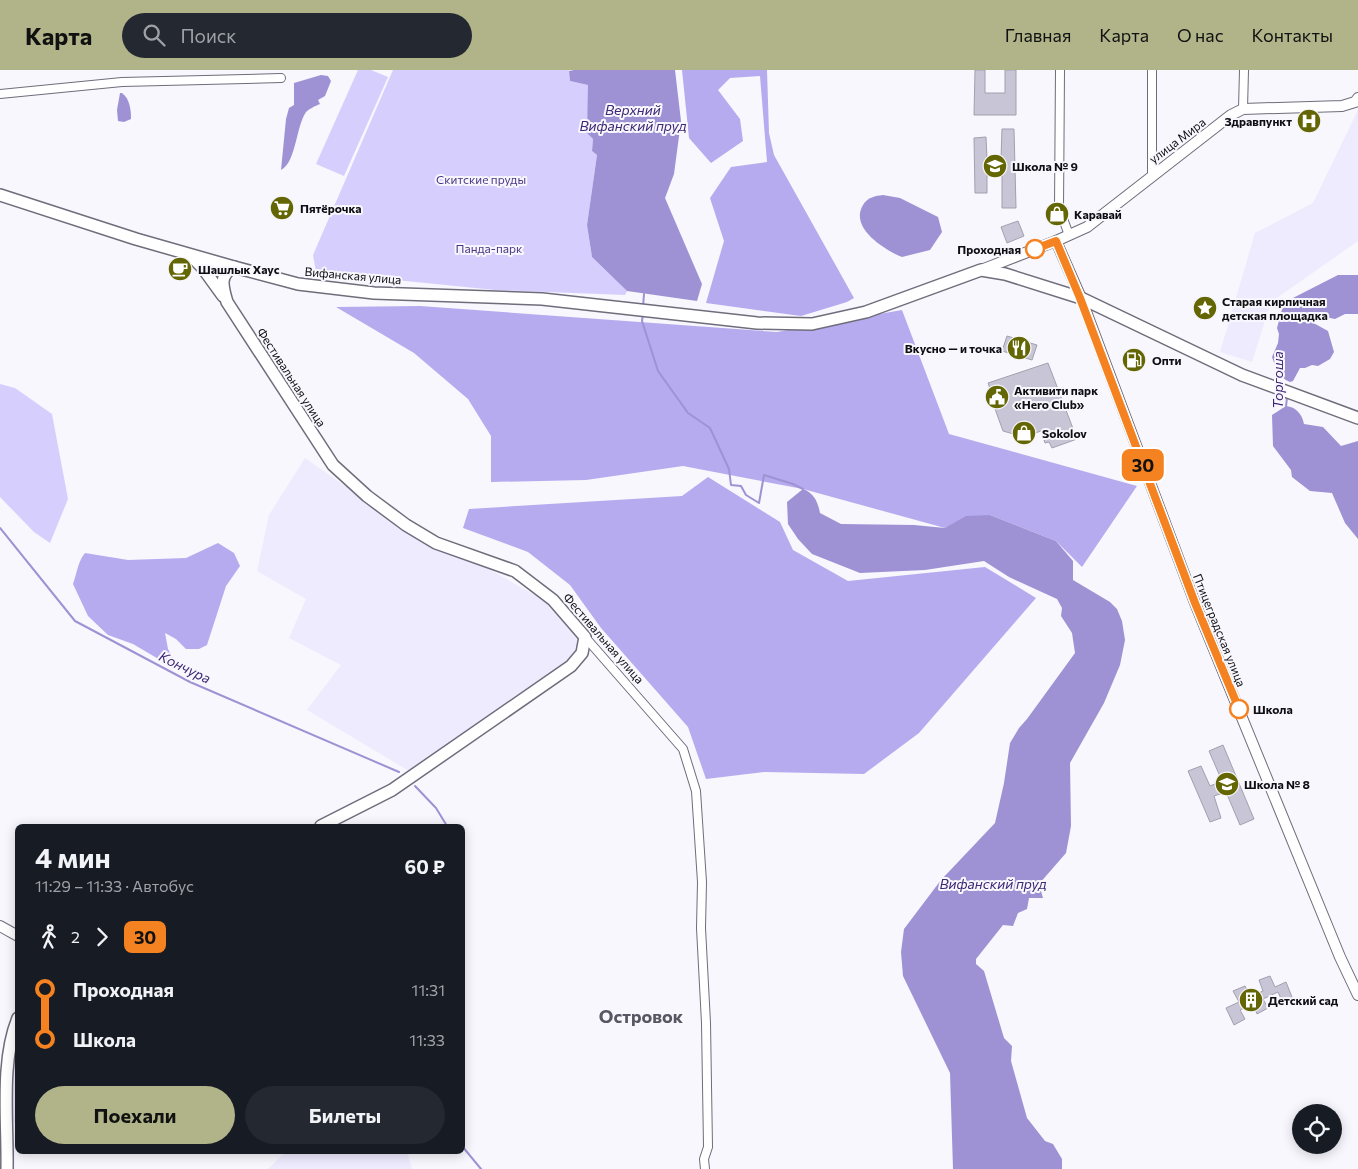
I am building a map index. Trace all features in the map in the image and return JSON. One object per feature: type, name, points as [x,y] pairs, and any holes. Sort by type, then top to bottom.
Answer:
[{"type":"main road","name":"Вифанская улица","points":[[0,195],[136,239],[298,284],[374,294],[542,299],[757,323],[812,324],[866,312],[981,270]]},
{"type":"main road","points":[[188,253],[202,267],[227,302]]},
{"type":"main road","name":"Фестивальная улица","points":[[234,267],[227,270],[223,278],[222,286],[227,302],[333,465],[374,502],[406,525],[436,543],[515,572],[553,600],[585,637]]},
{"type":"main road","points":[[981,270],[1005,274],[1080,298],[1268,386],[1358,418]]},
{"type":"main road","points":[[325,824],[392,790],[571,666],[582,653],[585,637]]},
{"type":"main road","points":[[7,1169],[6,1086],[9,1046],[15,1027]]},
{"type":"street","points":[[1060,70],[1058,208],[1069,235]]},
{"type":"street","points":[[1152,70],[1152,175]]},
{"type":"street","points":[[1243,109],[1244,70]]},
{"type":"street","points":[[0,94],[122,82],[282,78]]},
{"type":"street","name":"улица Мира","points":[[981,270],[1087,227],[1231,115],[1243,109],[1342,106],[1355,102],[1358,98]]},
{"type":"street","name":"Птицеградская улица","points":[[1056,241],[1080,298],[1195,603],[1342,962],[1358,994]]},
{"type":"street","name":"Фестивальная улица","points":[[585,637],[683,749],[696,791],[702,882],[701,928],[706,1023],[708,1147],[704,1159],[705,1169]]},
{"type":"street","points":[[0,926],[15,934]]},
{"type":"shaded area","points":[[682,70],[767,70],[769,133],[774,155],[854,298],[847,302],[801,316],[706,303],[724,241],[710,198],[731,167],[767,162],[760,76],[730,78],[718,90],[740,119],[743,141],[711,163],[689,138]]},
{"type":"shaded area","points":[[1358,110],[1358,241],[1271,302],[1252,362],[1220,352],[1255,233],[1313,203]]},
{"type":"shaded area","points":[[420,306],[777,332],[902,310],[949,434],[1137,486],[1082,567],[1056,541],[990,515],[945,528],[803,489],[683,466],[586,480],[491,482],[491,436],[468,399],[414,353],[336,307]]},
{"type":"shaded area","points":[[305,458],[422,540],[482,565],[543,600],[585,637],[568,664],[409,771],[307,710],[341,665],[289,638],[306,599],[257,571],[269,515]]},
{"type":"shaded area","points":[[708,477],[780,522],[793,550],[848,581],[985,567],[1036,598],[919,733],[864,774],[765,772],[706,779],[688,727],[601,628],[570,585],[528,552],[463,528],[469,509],[682,496]]},
{"type":"shaded area","points":[[218,543],[234,553],[240,566],[226,586],[207,645],[199,649],[186,649],[176,639],[165,633],[168,649],[176,663],[172,667],[133,644],[108,635],[88,616],[73,584],[79,563],[85,553],[128,560],[186,558]]},
{"type":"shaded area","points":[[15,1049],[15,1123],[12,1123]]},
{"type":"shaded area","points":[[283,1154],[408,1154],[412,1169],[268,1169]]},
{"type":"green space","points":[[358,70],[371,70],[388,77],[344,176],[316,164]]},
{"type":"green space","name":"Скитские пруды","points":[[393,70],[569,70],[570,81],[589,85],[587,133],[593,139],[592,151],[597,155],[587,225],[592,257],[627,291],[625,295],[495,290],[316,272],[313,255]]},
{"type":"green space","points":[[0,384],[15,388],[52,414],[68,499],[50,543],[34,532],[0,497]]},
{"type":"water","name":"Верхний Вифанский пруд","points":[[675,70],[681,121],[674,174],[665,198],[702,284],[697,301],[627,291],[592,257],[587,225],[597,155],[592,151],[593,139],[587,133],[588,85],[570,81],[569,71]]},
{"type":"water","points":[[321,75],[328,76],[331,81],[325,96],[318,100],[320,104],[306,112],[290,160],[281,170],[286,119],[289,108],[294,105],[294,83]]},
{"type":"water","points":[[120,93],[127,98],[130,108],[131,119],[124,122],[118,121],[117,110]]},
{"type":"water","points":[[883,195],[900,198],[938,217],[942,232],[930,250],[902,257],[878,244],[865,230],[860,214],[863,205],[874,196]]},
{"type":"water","points":[[1338,275],[1358,275],[1358,314],[1345,314],[1335,319],[1310,314],[1308,320],[1328,331],[1334,352],[1330,359],[1318,366],[1312,365],[1300,368],[1293,381],[1290,382],[1280,375],[1272,357],[1278,343],[1279,334],[1277,328],[1282,309],[1289,300]]},
{"type":"water","points":[[1286,406],[1298,412],[1304,424],[1323,427],[1341,446],[1358,441],[1358,539],[1345,523],[1332,493],[1310,491],[1292,477],[1291,470],[1273,446],[1272,415]]},
{"type":"water","name":"Вифанский пруд","points":[[803,489],[815,498],[820,513],[841,524],[914,525],[945,528],[966,516],[990,515],[1056,541],[1073,561],[1073,580],[1110,602],[1117,609],[1122,621],[1125,640],[1120,665],[1104,703],[1070,763],[1071,826],[1066,853],[1039,884],[1043,898],[1029,898],[1027,909],[1018,913],[1013,926],[1003,925],[976,959],[976,964],[984,971],[1004,1038],[1012,1046],[1011,1061],[1027,1118],[1045,1141],[1053,1144],[1062,1159],[1062,1169],[953,1169],[950,1073],[903,976],[901,952],[904,929],[941,880],[995,823],[1010,743],[1075,653],[1072,633],[1061,616],[1062,608],[1057,599],[1009,577],[984,561],[925,570],[860,573],[812,554],[798,539],[788,524],[787,502]]},
{"type":"building","points":[[975,70],[985,70],[985,93],[1005,93],[1005,70],[1016,70],[1016,115],[974,115]]},
{"type":"building","name":"Школа № 9","points":[[1002,129],[1014,129],[1016,208],[1002,208],[1002,173],[987,174],[987,193],[975,193],[974,138],[986,137],[987,159],[1001,159]]},
{"type":"building","points":[[1018,221],[1024,236],[1007,243],[1001,227]]},
{"type":"building","name":"Вкусно — и точка","points":[[1007,336],[1037,345],[1032,360],[1002,351]]},
{"type":"building","name":"Опти","points":[[1132,351],[1134,359],[1138,358],[1140,363],[1126,369],[1124,362],[1129,360],[1126,353]]},
{"type":"building","points":[[1048,363],[1077,439],[1052,448],[1049,442],[1045,443],[1041,431],[1024,437],[1003,431],[990,395],[992,394],[988,383]]},
{"type":"building","name":"Школа № 8","points":[[1223,745],[1254,819],[1240,825],[1226,792],[1214,796],[1221,818],[1210,822],[1188,771],[1201,766],[1210,786],[1222,781],[1209,751]]},
{"type":"building","name":"Детский сад","points":[[1270,976],[1275,987],[1286,982],[1292,997],[1282,1001],[1278,992],[1263,999],[1268,1008],[1257,1014],[1253,1004],[1240,1010],[1245,1019],[1234,1025],[1226,1008],[1239,1002],[1233,991],[1245,986],[1250,997],[1263,991],[1259,980]]},
{"type":"waterway","points":[[643,307],[644,294]]},
{"type":"waterway","points":[[643,314],[642,321],[658,371],[688,413],[710,428],[729,469],[731,485],[741,486],[746,495],[759,503],[764,475],[793,484],[803,489],[803,492]]},
{"type":"waterway","name":"Торгоша","points":[[1286,407],[1287,397]]},
{"type":"waterway","name":"Кончура","points":[[0,528],[75,621],[190,682],[399,772]]},
{"type":"waterway","name":"Кончура","points":[[415,786],[436,808],[446,824]]},
{"type":"waterway","name":"Кончура","points":[[465,1150],[481,1169]]},
{"type":"bus line","name":"30","points":[[1035,249],[1056,241],[1080,298],[1195,603],[1239,709]]},
{"type":"place","name":"Здравпункт","points":[[1309,121]]},
{"type":"place","name":"Школа № 9","points":[[995,166]]},
{"type":"place","name":"Пятёрочка","points":[[282,208]]},
{"type":"place","name":"Каравай","points":[[1057,214]]},
{"type":"place","name":"Проходная","points":[[1035,249]]},
{"type":"place","name":"Шашлык Хаус","points":[[180,269]]},
{"type":"place","name":"Старая кирпичная детская площадка","points":[[1205,308]]},
{"type":"place","name":"Вкусно — и точка","points":[[1019,348]]},
{"type":"place","name":"Опти","points":[[1134,360]]},
{"type":"place","name":"Активити парк «Hero Club»","points":[[997,397]]},
{"type":"place","name":"Sokolov","points":[[1024,433]]},
{"type":"place","name":"Школа","points":[[1239,709]]},
{"type":"place","name":"Школа № 8","points":[[1227,784]]},
{"type":"place","name":"Детский сад","points":[[1251,1000]]},
{"type":"district","name":"Островок","points":[[641,1016]]},
{"type":"park label","name":"Панда-парк","points":[[489,248]]}]
